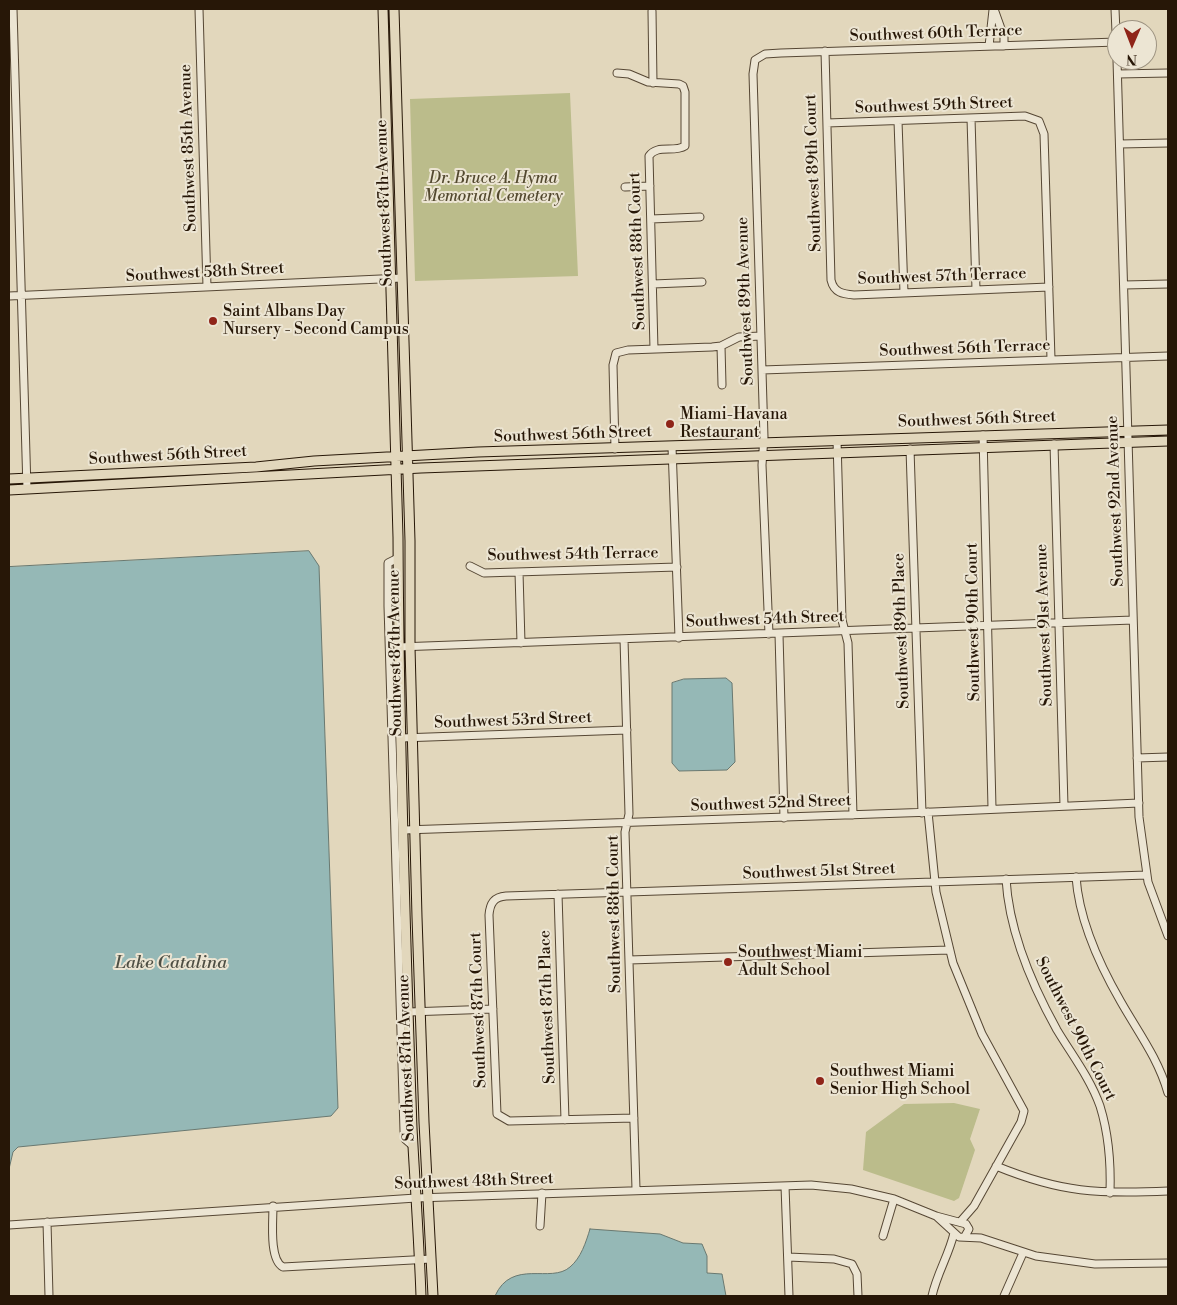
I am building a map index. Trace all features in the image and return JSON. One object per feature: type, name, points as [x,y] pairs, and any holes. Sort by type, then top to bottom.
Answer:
[{"type":"main road","name":"Southwest 87th Avenue","points":[[383,9],[396,457],[398,647],[404,830],[402,917],[409,1012],[413,1146],[421,1296]]},
{"type":"main road","name":"Southwest 87th Avenue","points":[[394,9],[408,469],[412,738],[420,1011],[433,1296]]},
{"type":"main road","points":[[384,37],[395,37]]},
{"type":"main road","points":[[385,94],[397,94]]},
{"type":"main road","points":[[386,122],[398,122]]},
{"type":"main road","points":[[388,184],[399,184]]},
{"type":"main road","name":"Southwest 56th Street","points":[[9,479],[180,471],[407,456],[1168,430]]},
{"type":"main road","name":"Southwest 56th Street","points":[[9,490],[408,469],[983,446],[1168,441]]},
{"type":"main road","points":[[180,471],[180,482]]},
{"type":"main road","points":[[398,558],[403,560],[410,571]]},
{"type":"main road","points":[[402,917],[418,917]]},
{"type":"street","points":[[14,9],[27,489]]},
{"type":"street","name":"Southwest 85th Avenue","points":[[199,9],[208,287]]},
{"type":"street","points":[[993,9],[1004,38],[1004,46]]},
{"type":"street","points":[[989,46],[993,9]]},
{"type":"street","points":[[617,73],[629,74],[653,83],[652,10]]},
{"type":"street","name":"Southwest 60th Terrace","points":[[757,58],[769,53],[1107,42]]},
{"type":"street","name":"Southwest 89th Court","points":[[824,51],[831,283],[837,291]]},
{"type":"street","name":"Southwest 89th Avenue","points":[[757,58],[753,74],[764,443],[762,455],[769,634]]},
{"type":"street","name":"Southwest 92nd Avenue","points":[[1118,70],[1139,803],[1147,875],[1156,907],[1168,936]]},
{"type":"street","points":[[1118,74],[1168,73]]},
{"type":"street","name":"Southwest 88th Court","points":[[653,83],[674,83],[683,86],[686,139],[683,147],[658,149],[651,152],[650,186],[654,349]]},
{"type":"street","name":"Southwest 59th Street","points":[[827,123],[1029,117],[1041,123],[1044,134],[1049,287]]},
{"type":"street","points":[[971,118],[976,290]]},
{"type":"street","points":[[898,121],[904,292]]},
{"type":"street","points":[[1120,144],[1168,143]]},
{"type":"street","points":[[625,187],[650,186]]},
{"type":"street","points":[[651,219],[700,217]]},
{"type":"street","name":"Southwest 58th Street","points":[[9,296],[402,278]]},
{"type":"street","points":[[653,284],[702,282]]},
{"type":"street","points":[[1124,284],[1168,284]]},
{"type":"street","points":[[1049,287],[1051,359]]},
{"type":"street","name":"Southwest 57th Terrace","points":[[837,291],[847,294],[1049,287]]},
{"type":"street","points":[[615,449],[612,365],[616,353],[721,346],[739,337],[761,336]]},
{"type":"street","points":[[721,346],[722,386]]},
{"type":"street","name":"Southwest 56th Terrace","points":[[762,370],[1168,356]]},
{"type":"street","name":"Southwest 90th Court","points":[[983,435],[992,808]]},
{"type":"street","points":[[838,440],[842,620],[848,643],[853,815]]},
{"type":"street","name":"Southwest 91st Avenue","points":[[1054,444],[1064,806]]},
{"type":"street","points":[[672,447],[679,638]]},
{"type":"street","name":"Southwest 89th Place","points":[[910,449],[925,812],[935,882],[949,950],[982,1034],[1023,1108],[1021,1122],[974,1206],[969,1228]]},
{"type":"street","name":"Southwest 87th Avenue","points":[[398,558],[390,561],[388,567],[402,917],[404,1131],[406,1139],[413,1146]]},
{"type":"street","name":"Southwest 54th Terrace","points":[[470,566],[484,573],[677,567]]},
{"type":"street","points":[[519,572],[522,643]]},
{"type":"street","name":"Southwest 54th Street","points":[[398,647],[1134,620]]},
{"type":"street","points":[[779,634],[784,818]]},
{"type":"street","name":"Southwest 88th Court","points":[[624,639],[629,814],[625,832],[636,1189]]},
{"type":"street","name":"Southwest 53rd Street","points":[[401,738],[627,730]]},
{"type":"street","points":[[1137,758],[1168,757]]},
{"type":"street","name":"Southwest 52nd Street","points":[[404,830],[784,818],[1139,803]]},
{"type":"street","name":"Southwest 51st Street","points":[[493,900],[506,896],[558,894],[1147,875]]},
{"type":"street","points":[[1076,877],[1080,905],[1097,955],[1120,1001],[1152,1052],[1168,1093]]},
{"type":"street","name":"Southwest 90th Court","points":[[1006,879],[1008,898],[1016,931],[1036,986],[1058,1030],[1090,1084],[1100,1106],[1109,1143],[1110,1193]]},
{"type":"street","name":"Southwest 87th Place","points":[[558,894],[565,1120]]},
{"type":"street","name":"Southwest 87th Court","points":[[493,900],[490,915],[495,1104],[500,1117],[509,1121],[565,1120]]},
{"type":"street","points":[[629,960],[949,950]]},
{"type":"street","points":[[409,1012],[493,1010]]},
{"type":"street","points":[[565,1120],[634,1118]]},
{"type":"street","points":[[996,1166],[1028,1179],[1060,1188],[1110,1193],[1168,1192]]},
{"type":"street","points":[[785,1186],[789,1296]]},
{"type":"street","name":"Southwest 48th Street","points":[[9,1225],[427,1197],[636,1189],[785,1186],[838,1187],[894,1199],[936,1216],[958,1222],[981,1238]]},
{"type":"street","points":[[540,1226],[542,1193]]},
{"type":"street","points":[[883,1236],[894,1199]]},
{"type":"street","points":[[273,1206],[274,1250],[277,1263],[283,1267],[431,1259]]},
{"type":"street","name":"Southwest 89th Place","points":[[958,1222],[974,1206]]},
{"type":"street","name":"Southwest 48th Street","points":[[936,1216],[954,1232],[963,1237],[981,1238],[1023,1253],[1082,1264],[1168,1263]]},
{"type":"street","points":[[47,1222],[50,1296]]},
{"type":"street","points":[[932,1296],[939,1273],[952,1245],[958,1222]]},
{"type":"street","points":[[952,1245],[963,1237],[969,1228]]},
{"type":"street","points":[[1004,1296],[1023,1253]]},
{"type":"street","points":[[788,1257],[834,1259],[852,1264],[857,1274],[858,1296]]},
{"type":"green space","name":"Dr. Bruce A. Hyma Memorial Cemetery","points":[[570,93],[578,276],[415,281],[410,99]]},
{"type":"green space","points":[[954,1103],[980,1109],[970,1139],[975,1150],[959,1198],[954,1201],[863,1170],[866,1132],[904,1104]]},
{"type":"water","name":"Lake Catalina","points":[[309,551],[319,566],[338,1108],[331,1116],[18,1147],[13,1152],[9,1169],[9,567]]},
{"type":"water","points":[[726,678],[732,683],[735,762],[727,770],[679,771],[672,763],[672,683],[684,679]]},
{"type":"water","points":[[590,1229],[660,1234],[683,1243],[702,1244],[707,1256],[707,1273],[722,1274],[726,1296],[495,1296],[502,1285],[511,1278],[521,1275],[562,1272],[570,1267],[580,1254]]},
{"type":"place","name":"Saint Albans Day Nursery - Second Campus","points":[[213,321]]},
{"type":"place","name":"Miami-Havana Restaurant","points":[[670,424]]},
{"type":"place","name":"Southwest Miami Adult School","points":[[728,962]]},
{"type":"place","name":"Southwest Miami Senior High School","points":[[820,1081]]}]
